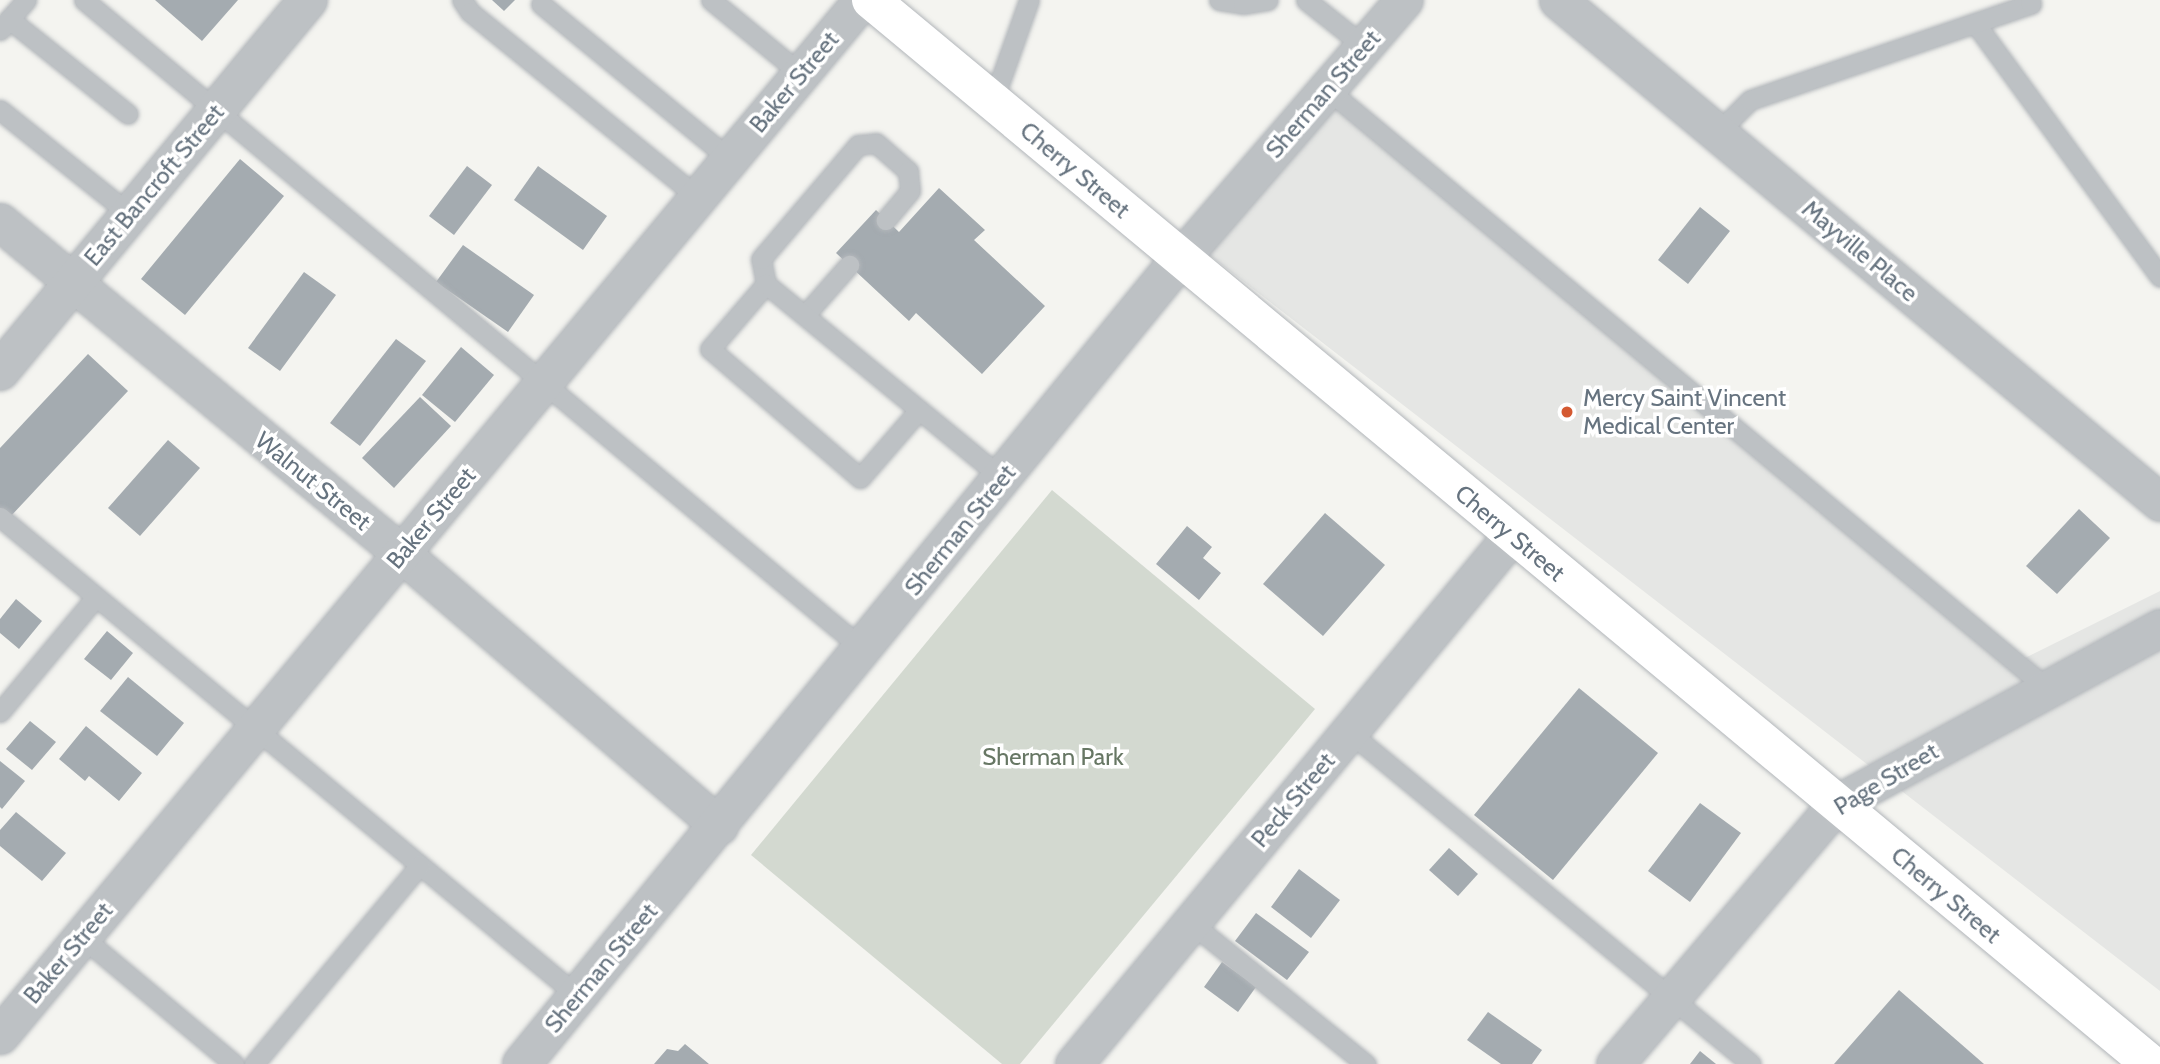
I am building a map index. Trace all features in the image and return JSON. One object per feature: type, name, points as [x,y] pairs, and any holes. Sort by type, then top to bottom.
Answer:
[{"type":"main road","name":"Cherry Street","points":[[872,0],[1512,536],[2151,1064]]},
{"type":"street","name":"East Bancroft Street","points":[[0,371],[308,0]]},
{"type":"street","name":"Baker Street","points":[[0,1035],[862,0]]},
{"type":"street","name":"Sherman Street","points":[[522,1064],[719,827],[1181,258],[1404,0]]},
{"type":"street","name":"Mayville Place","points":[[1558,0],[2160,502]]},
{"type":"street","name":"Walnut Street","points":[[0,222],[401,554],[719,827]]},
{"type":"street","name":"Peck Street","points":[[1074,1064],[1512,536]]},
{"type":"street","name":"Page Street","points":[[1615,1064],[1836,804],[2160,628]]},
{"type":"lane","points":[[26,0],[5,24],[128,114]]},
{"type":"lane","points":[[85,0],[863,649]]},
{"type":"lane","points":[[462,0],[470,12],[698,197]]},
{"type":"lane","points":[[711,0],[801,74]]},
{"type":"lane","points":[[993,101],[1030,0]]},
{"type":"lane","points":[[1219,0],[1243,4],[1268,0]]},
{"type":"lane","points":[[1306,0],[1364,46]]},
{"type":"lane","points":[[1718,132],[1750,100],[2031,4],[2030,0]]},
{"type":"lane","points":[[541,4],[730,159]]},
{"type":"lane","points":[[1975,23],[2160,277]]},
{"type":"lane","points":[[1327,89],[2048,689]]},
{"type":"lane","points":[[0,110],[130,214]]},
{"type":"lane","points":[[886,220],[910,191],[908,171],[876,143],[858,145],[761,258],[766,284],[1002,478]]},
{"type":"lane","points":[[805,315],[849,265]]},
{"type":"lane","points":[[766,284],[710,349],[860,478],[919,410]]},
{"type":"lane","points":[[0,517],[578,996]]},
{"type":"lane","points":[[0,712],[95,598]]},
{"type":"lane","points":[[1349,732],[1751,1064]]},
{"type":"lane","points":[[254,1064],[420,865]]},
{"type":"lane","points":[[1191,923],[1366,1064]]},
{"type":"lane","points":[[82,937],[234,1064]]},
{"type":"shaded area","name":"Mercy Saint Vincent Medical Center","points":[[1316,74],[2021,660],[2160,591],[2160,991],[1181,233]]},
{"type":"green space","name":"Sherman Park","points":[[1052,490],[1315,709],[1020,1064],[1002,1064],[751,855]]},
{"type":"building","points":[[155,0],[238,0],[202,41]]},
{"type":"building","points":[[492,0],[515,0],[504,11]]},
{"type":"building","points":[[240,159],[284,196],[185,315],[141,279]]},
{"type":"building","points":[[467,166],[492,185],[454,235],[429,216]]},
{"type":"building","points":[[538,166],[607,216],[583,250],[514,200]]},
{"type":"building","points":[[939,188],[985,230],[974,240],[1045,306],[982,374],[916,313],[909,321],[836,253],[876,210],[899,232]]},
{"type":"building","points":[[1700,207],[1730,231],[1688,284],[1658,260]]},
{"type":"building","points":[[463,245],[534,295],[508,332],[436,282]]},
{"type":"building","points":[[304,272],[336,295],[280,371],[248,348]]},
{"type":"building","points":[[396,339],[426,361],[360,446],[330,423]]},
{"type":"building","points":[[461,347],[494,375],[455,422],[422,395]]},
{"type":"building","points":[[88,354],[128,391],[10,517],[0,508],[0,448]]},
{"type":"building","points":[[420,397],[451,426],[394,488],[362,458]]},
{"type":"building","points":[[168,440],[200,468],[140,536],[108,508]]},
{"type":"building","points":[[2079,509],[2110,538],[2057,594],[2026,566]]},
{"type":"building","points":[[1325,513],[1385,565],[1323,636],[1263,584]]},
{"type":"building","points":[[1187,526],[1212,547],[1203,558],[1221,573],[1199,600],[1156,564]]},
{"type":"building","points":[[16,599],[42,621],[19,649],[0,633],[0,619]]},
{"type":"building","points":[[107,631],[133,653],[111,680],[84,659]]},
{"type":"building","points":[[128,677],[184,723],[157,756],[100,711]]},
{"type":"building","points":[[1579,688],[1658,753],[1553,880],[1474,815]]},
{"type":"building","points":[[30,721],[56,742],[32,770],[6,749]]},
{"type":"building","points":[[86,726],[142,773],[119,801],[89,776],[85,781],[59,759]]},
{"type":"building","points":[[0,761],[25,781],[2,809],[0,807]]},
{"type":"building","points":[[1700,803],[1741,833],[1690,902],[1648,871]]},
{"type":"building","points":[[16,812],[66,853],[42,881],[0,846],[0,830]]},
{"type":"building","points":[[1449,848],[1478,874],[1458,896],[1429,870]]},
{"type":"building","points":[[1299,869],[1340,900],[1311,938],[1271,907]]},
{"type":"building","points":[[1256,913],[1309,952],[1287,980],[1235,941]]},
{"type":"building","points":[[1222,962],[1256,987],[1238,1012],[1204,987]]},
{"type":"building","points":[[1899,990],[1984,1064],[1834,1064]]},
{"type":"building","points":[[1488,1012],[1542,1050],[1532,1064],[1501,1064],[1467,1040]]},
{"type":"building","points":[[685,1044],[709,1064],[654,1064],[667,1049],[678,1051]]},
{"type":"building","points":[[1700,1051],[1716,1064],[1690,1064]]},
{"type":"place","name":"Mercy Saint Vincent Medical Center","points":[[1567,412]]}]
